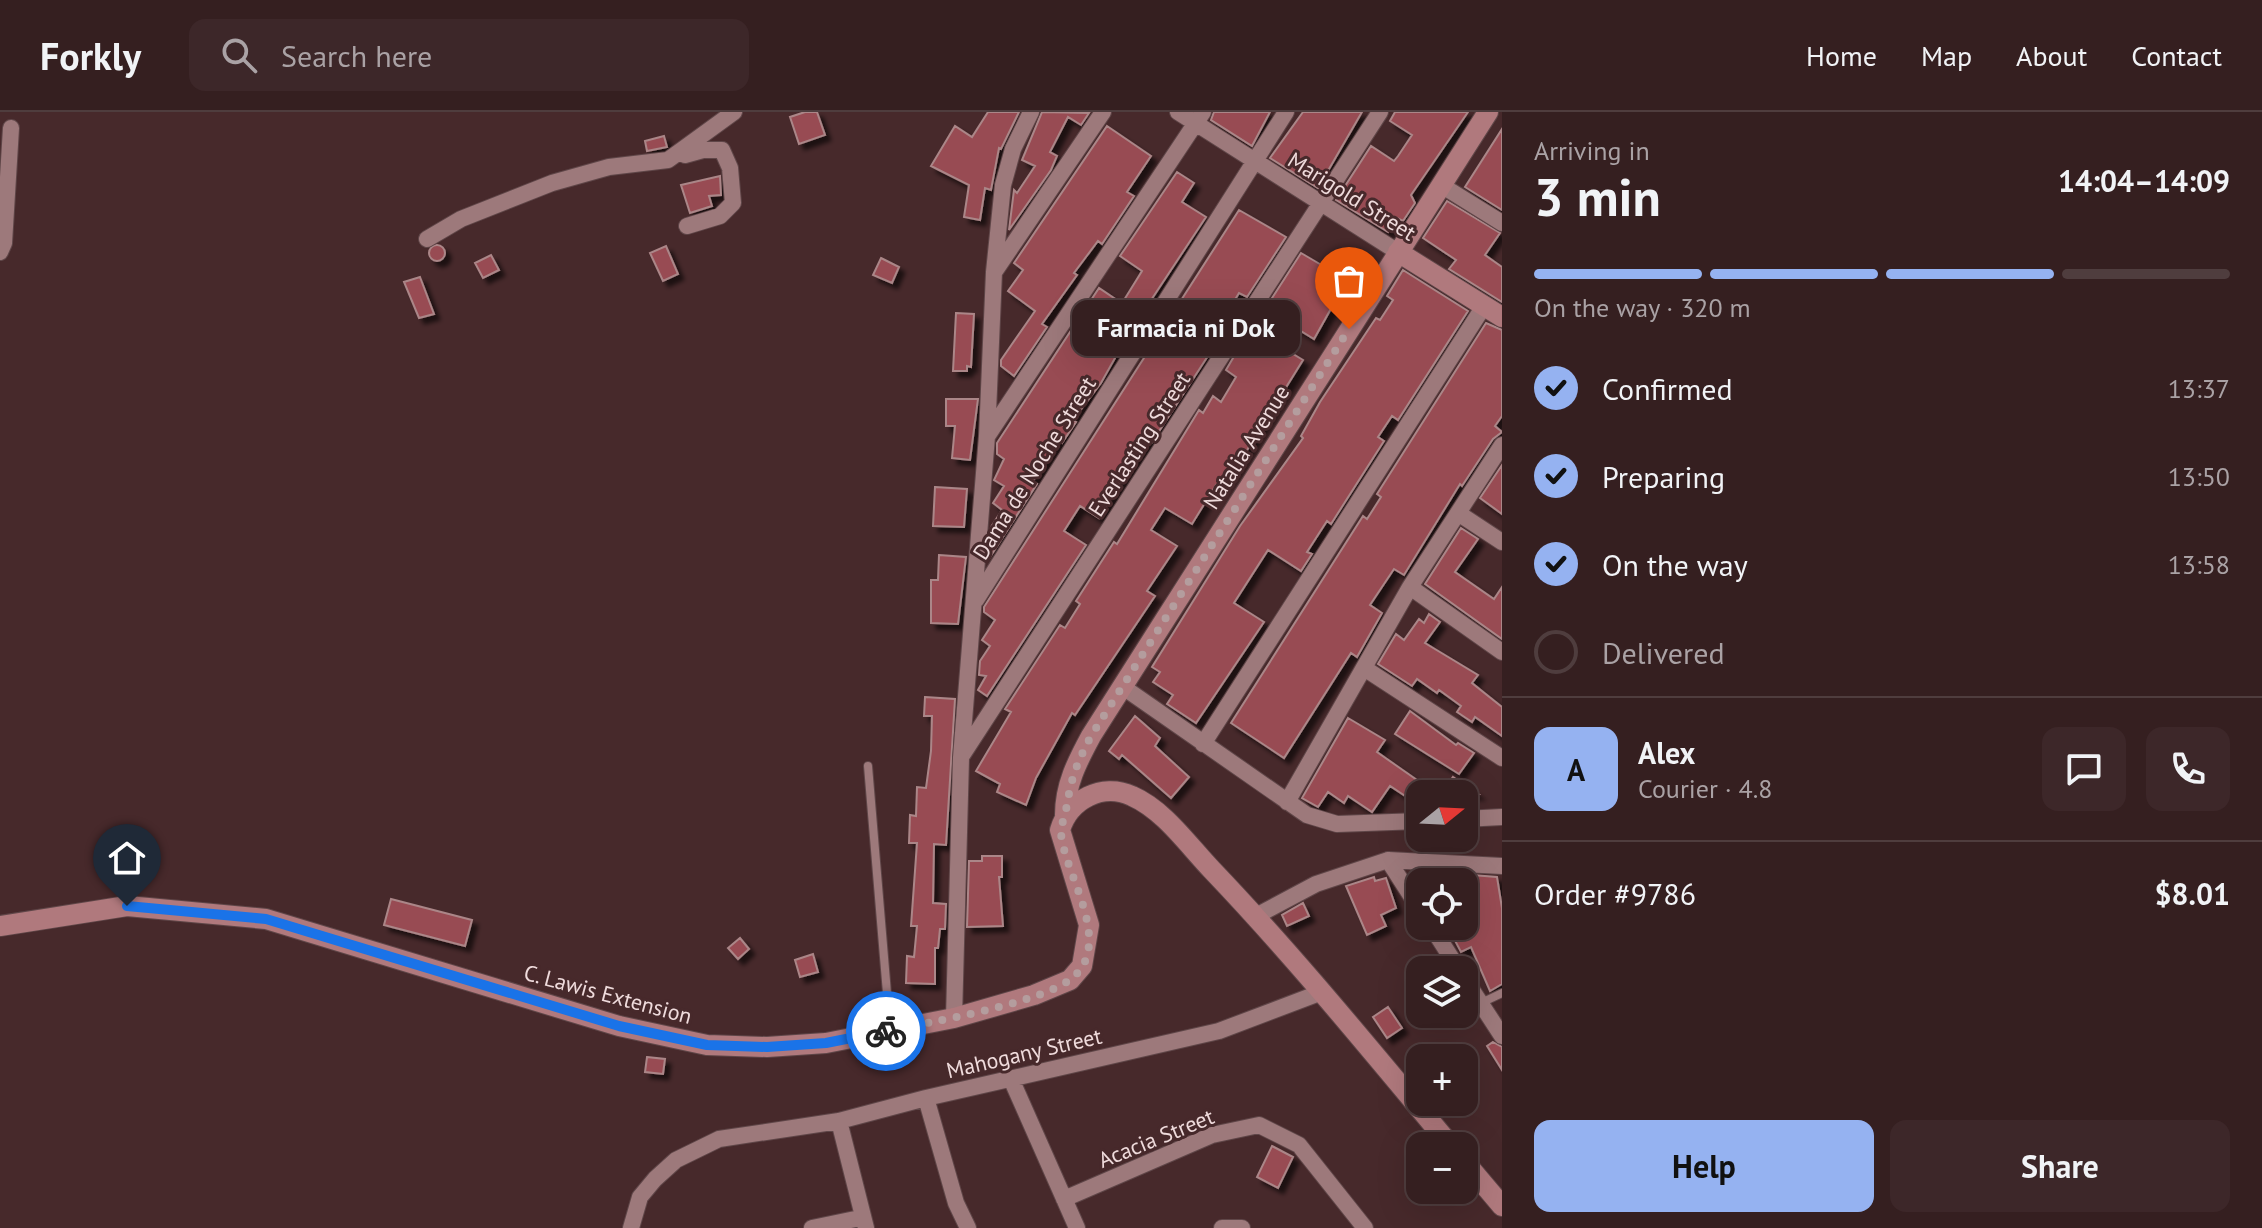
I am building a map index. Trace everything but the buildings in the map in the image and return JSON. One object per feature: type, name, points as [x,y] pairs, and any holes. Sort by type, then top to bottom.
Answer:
[{"type":"street","points":[[668,160],[734,112]]},
{"type":"street","points":[[954,1018],[961,758],[987,436],[994,272],[1005,177],[1013,149],[1031,112]]},
{"type":"street","points":[[994,272],[1103,112]]},
{"type":"street","name":"Marigold Street","points":[[1178,112],[1200,118],[1254,163],[1493,311]]},
{"type":"street","name":"Dama de Noche Street","points":[[973,604],[1286,112]]},
{"type":"street","name":"Everlasting Street","points":[[961,758],[1380,112]]},
{"type":"street","name":"Natalia Avenue","points":[[1065,815],[1065,795],[1071,777],[1123,687],[1488,112]]},
{"type":"street","points":[[987,436],[1200,118]]},
{"type":"street","points":[[0,252],[4,243],[11,128]]},
{"type":"street","points":[[427,239],[461,219],[552,183],[609,167],[668,160],[714,149],[727,156],[733,203],[720,216],[687,226]]},
{"type":"street","points":[[1441,185],[1502,223]]},
{"type":"street","points":[[1203,744],[1493,311]]},
{"type":"street","points":[[1287,802],[1410,587],[1502,445]]},
{"type":"street","points":[[1458,513],[1502,542]]},
{"type":"street","points":[[1410,587],[1502,652]]},
{"type":"street","points":[[1364,668],[1502,758]]},
{"type":"street","points":[[1123,687],[1307,815],[1337,824],[1406,822]]},
{"type":"street","points":[[1065,815],[1094,793],[1119,791],[1134,797],[1163,819],[1256,916],[1439,1132]]},
{"type":"street","name":"C. Lawis Extension","points":[[0,926],[127,906],[266,919],[619,1026],[707,1045],[767,1047],[826,1043],[954,1018],[1055,988],[1070,980],[1082,966],[1089,925],[1064,852],[1060,830],[1065,815]]},
{"type":"street","points":[[1478,818],[1502,817]]},
{"type":"street","points":[[1256,916],[1316,884],[1388,860],[1502,866]]},
{"type":"street","points":[[1388,860],[1406,888]]},
{"type":"street","name":"Mahogany Street","points":[[631,1228],[640,1197],[676,1160],[719,1139],[839,1121],[1219,1031],[1322,992]]},
{"type":"street","points":[[1478,999],[1502,1036]]},
{"type":"street","points":[[1012,1081],[1077,1228]]},
{"type":"street","points":[[926,1098],[956,1203],[968,1228]]},
{"type":"street","points":[[812,1228],[863,1223],[839,1121]]},
{"type":"street","name":"Acacia Street","points":[[1064,1199],[1212,1135],[1259,1125],[1299,1145],[1365,1228]]},
{"type":"street","points":[[1478,1178],[1502,1206]]},
{"type":"street","points":[[1222,1228],[1242,1228]]},
{"type":"lane","points":[[868,766],[890,1030]]},
{"type":"lane","points":[[1481,1003],[1502,993]]},
{"type":"way so far","points":[[886,1031],[954,1018],[1034,995],[1070,980],[1082,966],[1089,925],[1064,852],[1060,830],[1071,777],[1091,736],[1349,329]]},
{"type":"place","name":"Farmacia ni Dok","points":[[1349,329]]},
{"type":"route","points":[[127,906],[266,919],[619,1026],[707,1045],[767,1047],[826,1043],[886,1031]]}]
